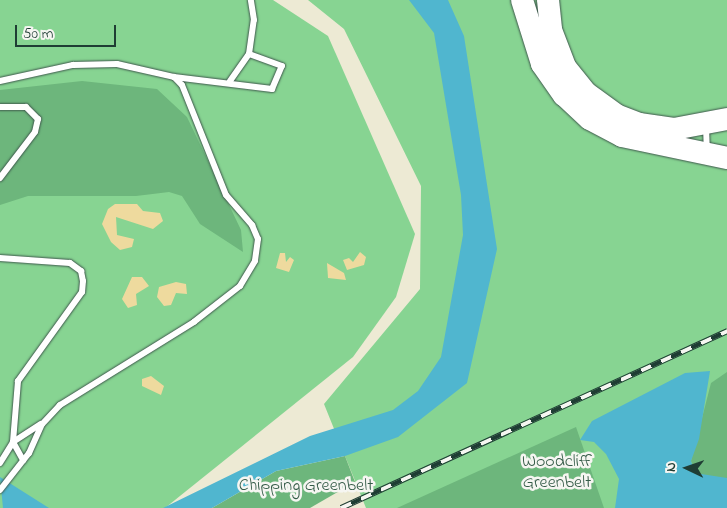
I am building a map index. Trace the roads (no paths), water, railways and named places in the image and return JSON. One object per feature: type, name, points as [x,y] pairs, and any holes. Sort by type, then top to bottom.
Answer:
[{"type":"highway","points":[[522,0],[542,64],[564,95],[590,119],[622,136],[717,156]]},
{"type":"highway","points":[[548,0],[551,30],[564,67],[586,93],[639,124],[674,129],[716,122]]},
{"type":"lane","points":[[230,81],[249,54],[251,0]]},
{"type":"lane","points":[[0,81],[73,65],[108,64],[174,77],[230,81],[266,92],[279,82],[282,66],[249,54]]},
{"type":"lane","points":[[0,463],[13,442],[42,424],[60,405],[218,305],[240,286],[255,261],[258,239],[252,224],[226,195],[182,86],[174,77]]},
{"type":"lane","points":[[0,107],[26,107],[38,119],[35,132],[0,178]]},
{"type":"lane","points":[[716,122],[717,156]]},
{"type":"lane","points":[[0,258],[70,263],[81,271],[84,280],[82,292],[18,382],[13,442],[21,463]]},
{"type":"lane","points":[[0,490],[21,463],[42,424]]},
{"type":"water","points":[[409,0],[448,0],[464,36],[497,249],[467,383],[398,437],[345,456],[276,471],[212,508],[163,508],[310,436],[393,410],[418,391],[441,357],[463,235],[461,195],[434,33]]},
{"type":"water","points":[[710,371],[699,439],[691,461],[695,473],[727,478],[727,508],[615,508],[619,479],[606,454],[594,442],[580,440],[592,421],[685,373]]},
{"type":"water","points":[[0,477],[49,508],[3,508]]},
{"type":"railway","points":[[341,508],[727,331]]},
{"type":"park label","name":"Woodcliff Greenbelt","points":[[557,473]]},
{"type":"park label","name":"Chipping Greenbelt","points":[[306,486]]}]
